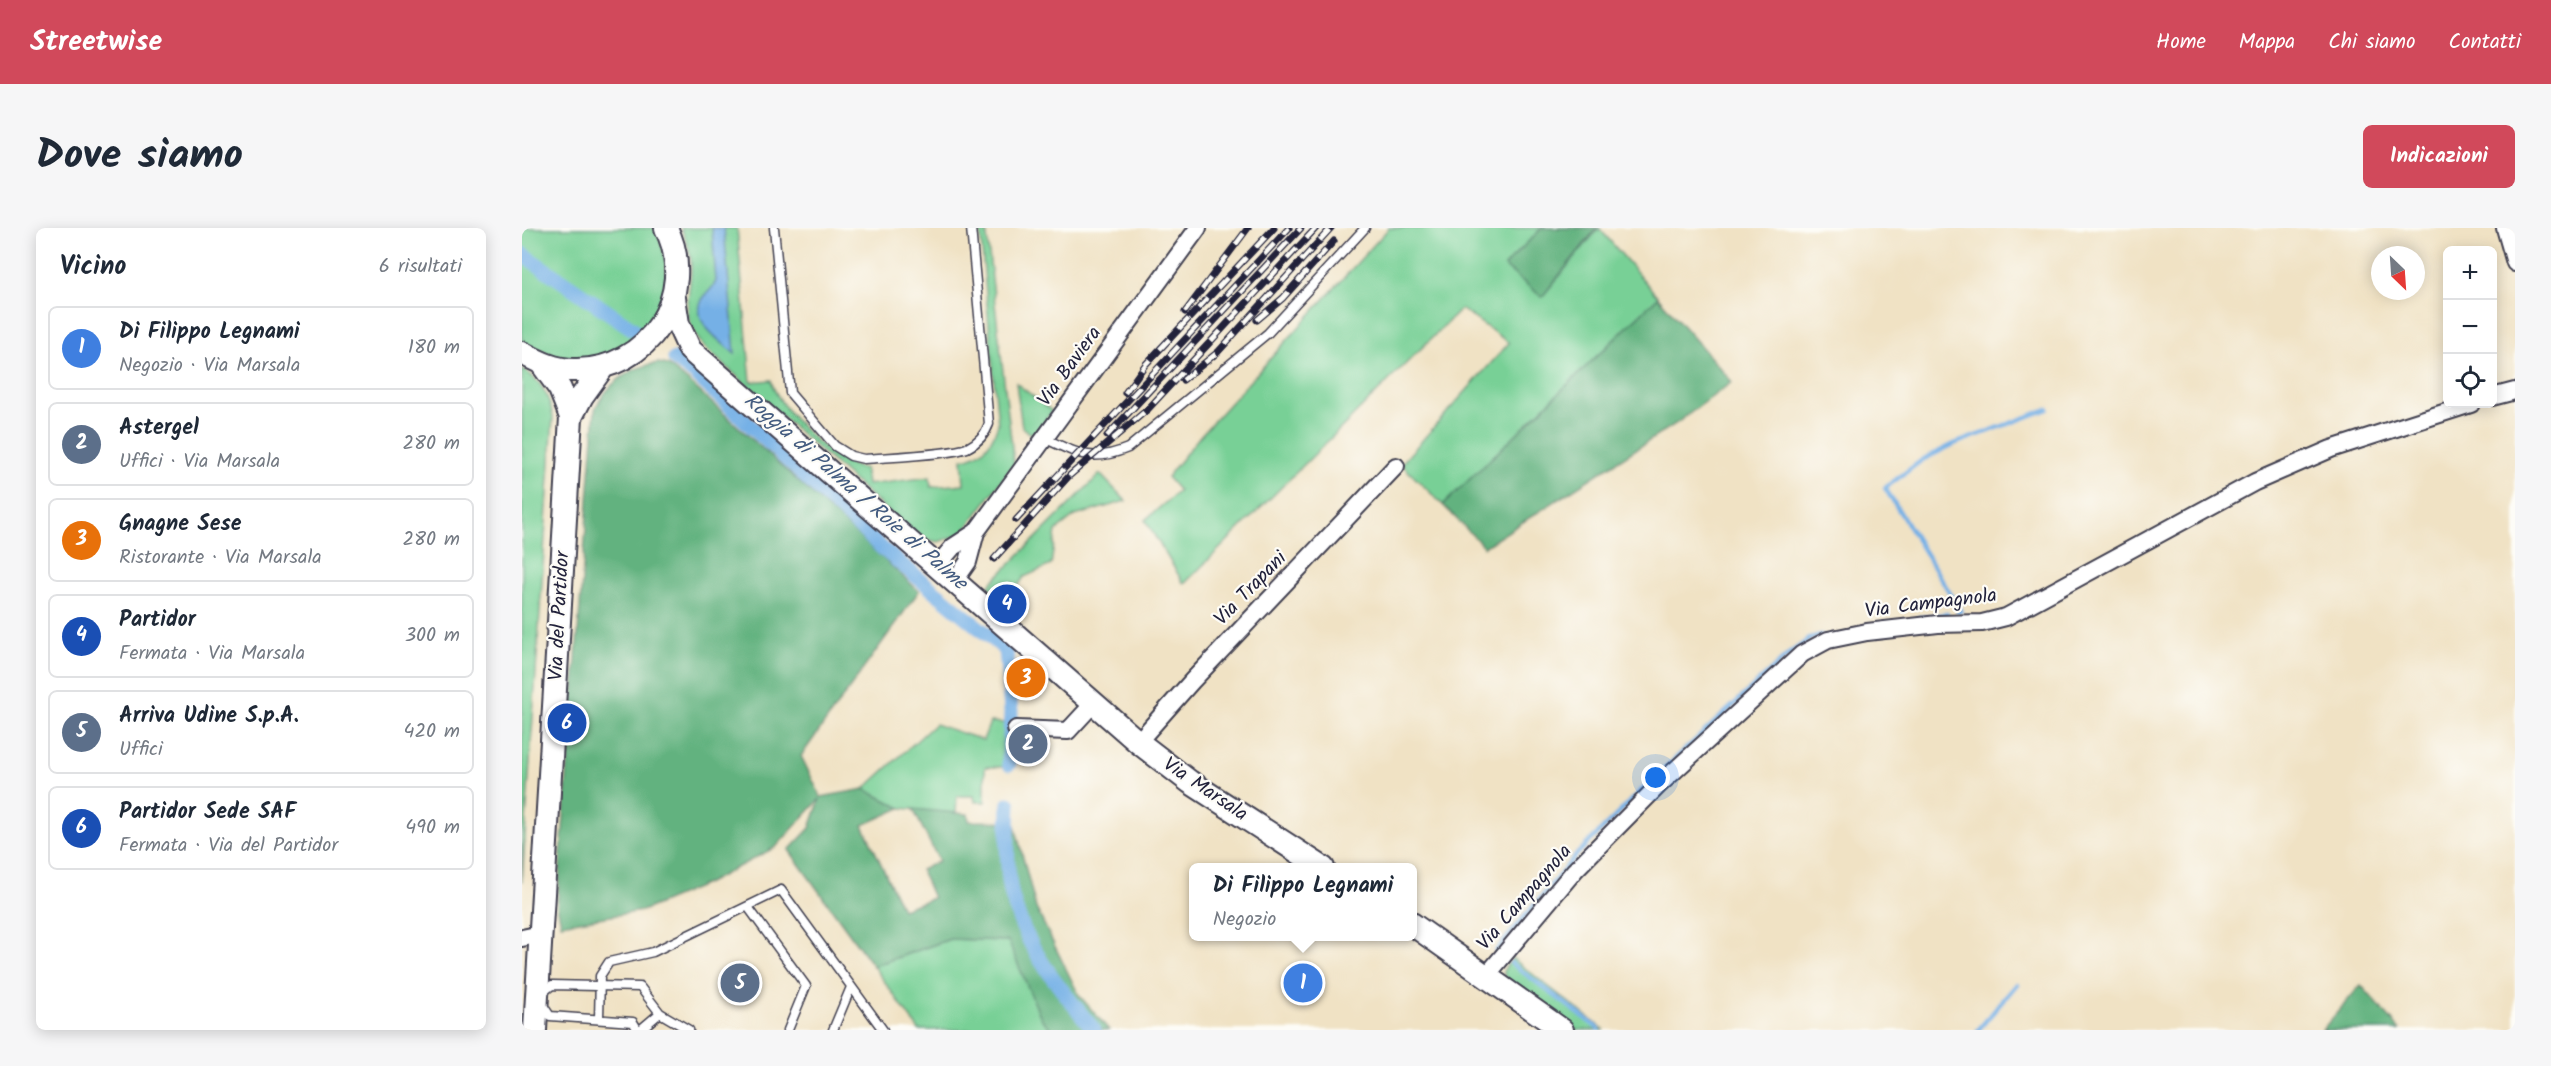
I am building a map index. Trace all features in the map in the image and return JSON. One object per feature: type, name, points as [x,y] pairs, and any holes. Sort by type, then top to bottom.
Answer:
[{"type":"street","points":[[666,228],[676,258],[677,278],[674,298],[678,324],[690,350]]},
{"type":"street","name":"Via Baviera","points":[[954,582],[968,562],[976,532],[1198,228]]},
{"type":"street","points":[[2505,228],[2515,263]]},
{"type":"street","points":[[522,353],[542,364],[573,370],[603,367],[624,360],[642,348],[656,333],[674,298]]},
{"type":"street","points":[[642,348],[660,343],[690,350]]},
{"type":"street","name":"Via Marsala","points":[[690,350],[1137,742],[1190,782],[1317,863]]},
{"type":"street","name":"Via del Partidor","points":[[542,364],[560,389],[571,417]]},
{"type":"street","name":"Via del Partidor","points":[[535,1030],[537,997],[531,936],[571,417],[582,396],[603,367]]},
{"type":"street","points":[[2497,396],[2515,391]]},
{"type":"street","name":"Via Campagnola","points":[[1487,975],[1575,870],[1660,784],[1785,667],[1815,646],[1867,632],[1938,624],[1982,623],[2006,617],[2255,482],[2331,449],[2459,408]]},
{"type":"street","name":"Via Trapani","points":[[1137,742],[1396,466]]},
{"type":"street","name":"Via Baviera","points":[[936,567],[953,547],[976,532]]},
{"type":"street","points":[[1016,729],[1068,731],[1093,704]]},
{"type":"street","points":[[1417,927],[1562,1030]]},
{"type":"lane","points":[[774,228],[790,393],[835,446],[851,456],[864,459],[959,450],[975,443],[987,430],[989,424],[971,228]]},
{"type":"lane","points":[[1044,438],[1088,456],[1108,456],[1128,448],[1268,333],[1365,228]]},
{"type":"lane","points":[[599,1019],[602,970],[609,962],[653,952],[781,890],[883,1030]]},
{"type":"lane","points":[[748,907],[806,986],[788,1030]]},
{"type":"lane","points":[[660,1013],[639,1030],[633,1022],[550,1016],[537,997],[552,985],[640,987],[660,1013],[688,1030]]},
{"type":"lane","points":[[833,1030],[851,987]]},
{"type":"green space","points":[[522,228],[655,228],[664,256],[665,284],[658,309],[644,331],[625,347],[602,358],[575,360],[547,353],[522,341]]},
{"type":"green space","points":[[681,228],[737,228],[751,382],[771,380],[784,406],[809,434],[839,458],[853,466],[865,469],[867,485],[930,477],[931,487],[964,484],[962,459],[976,455],[986,448],[998,424],[980,228],[986,228],[1014,464],[962,534],[938,542],[917,537],[703,346],[690,323],[688,313],[691,260]]},
{"type":"green space","points":[[1389,228],[1542,228],[1504,266],[1542,297],[1599,228],[1658,297],[1443,505],[1401,464],[1509,343],[1461,309],[1184,584],[1145,520],[1179,491],[1167,477],[1200,436]]},
{"type":"green space","points":[[1542,228],[1597,228],[1542,297],[1504,266]]},
{"type":"green space","points":[[1658,297],[1732,382],[1677,423],[1484,547],[1443,505]]},
{"type":"green space","points":[[658,363],[668,365],[688,381],[919,591],[801,756],[821,797],[864,789],[901,808],[863,825],[902,909],[933,898],[921,870],[939,861],[913,809],[968,814],[969,821],[1014,822],[1036,908],[1079,995],[1109,1030],[1052,1030],[1041,1018],[1008,941],[950,939],[873,966],[789,850],[810,828],[820,799],[776,847],[706,884],[642,911],[561,924],[557,906],[595,409],[606,392],[620,378],[638,368]]},
{"type":"green space","points":[[522,369],[543,389],[553,417],[522,882]]},
{"type":"green space","points":[[1016,383],[1052,411],[1039,429],[1031,434],[1022,427]]},
{"type":"green space","points":[[1100,474],[1126,501],[1075,516],[1056,531],[1051,565],[1024,577],[1008,601],[988,586]]},
{"type":"green space","points":[[990,722],[1004,723],[1003,767],[985,767],[985,802],[975,802],[974,796],[957,796],[956,814],[901,808],[864,789],[935,724],[983,740]]},
{"type":"green space","points":[[950,939],[1009,941],[1041,1017],[1052,1030],[919,1030],[873,966]]},
{"type":"green space","points":[[1512,958],[1604,1030],[1573,1030],[1507,982],[1503,971]]},
{"type":"green space","points":[[2361,985],[2400,1030],[2322,1030]]},
{"type":"water","points":[[712,228],[724,228],[735,354],[709,331],[700,316],[699,308],[702,300],[716,281]]},
{"type":"waterway","name":"Roggia di Palma / Roie di Palme","points":[[522,254],[633,329]]},
{"type":"waterway","name":"Roggia di Palma / Roie di Palme","points":[[675,359],[695,374],[883,549],[1006,650],[1011,711],[1009,764]]},
{"type":"waterway","points":[[1958,612],[1961,611],[1885,488],[1922,460],[1954,444],[2048,409]]},
{"type":"waterway","points":[[1918,618],[1947,614]]},
{"type":"waterway","points":[[1662,771],[1791,652],[1811,638],[1821,635]]},
{"type":"waterway","points":[[1498,952],[1496,951],[1576,855],[1650,782]]},
{"type":"waterway","points":[[1009,804],[1008,874],[1018,915],[1035,951],[1094,1030]]},
{"type":"waterway","points":[[1511,963],[1599,1029]]},
{"type":"waterway","points":[[1978,1030],[2017,984]]},
{"type":"railway","points":[[1185,312],[1248,228]]},
{"type":"railway","points":[[1125,393],[1145,365],[1274,228]]},
{"type":"railway","points":[[1016,520],[1289,228]]},
{"type":"railway","points":[[1107,436],[1301,228]]},
{"type":"railway","points":[[994,559],[1069,476],[1148,409],[1316,228]]},
{"type":"railway","points":[[1183,380],[1218,352],[1331,228]]},
{"type":"railway","points":[[1257,320],[1283,298],[1334,241]]},
{"type":"place","name":"Partidor","points":[[1007,604]]},
{"type":"place","name":"Gnagne Sese","points":[[1026,678]]},
{"type":"place","name":"Partidor Sede SAF","points":[[567,723]]},
{"type":"place","name":"Astergel","points":[[1028,744]]},
{"type":"place","name":"Arriva Udine S.p.A.","points":[[740,983]]},
{"type":"place","name":"Di Filippo Legnami","points":[[1303,983]]}]
